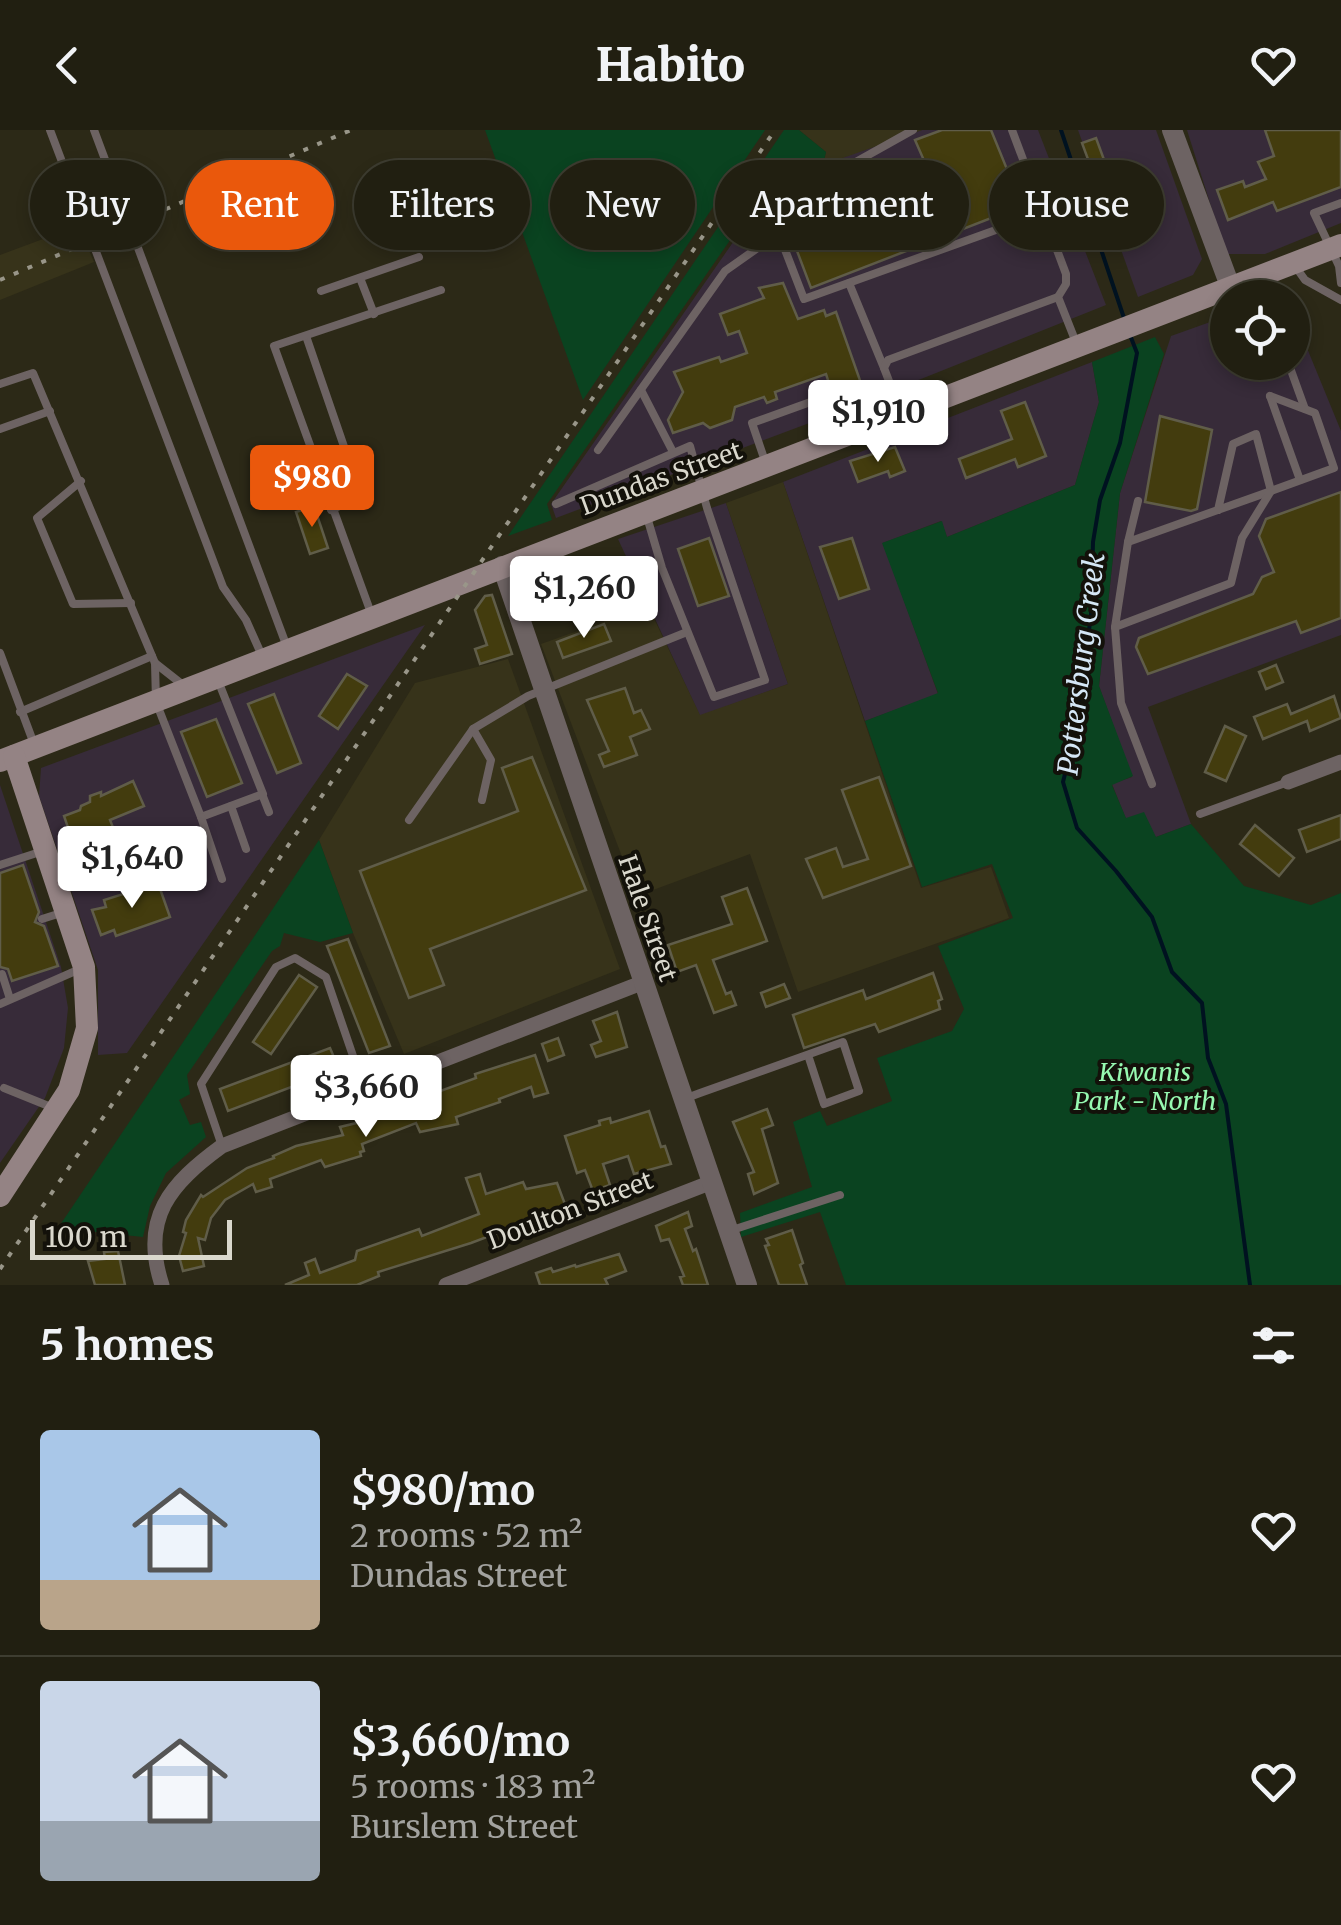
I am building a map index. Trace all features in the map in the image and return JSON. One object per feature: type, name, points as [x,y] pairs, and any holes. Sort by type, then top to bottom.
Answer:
[{"type":"main road","name":"Dundas Street","points":[[1246,280],[1335,247]]},
{"type":"main road","name":"Dundas Street","points":[[16,755],[502,566],[703,493],[1210,294]]},
{"type":"main road","points":[[0,1196],[69,1090],[87,1028],[84,967],[16,755]]},
{"type":"street","points":[[1172,130],[1228,280]]},
{"type":"street","name":"Hale Street","points":[[502,566],[747,1285]]},
{"type":"street","points":[[1288,782],[1341,762]]},
{"type":"street","points":[[162,1285],[153,1242],[162,1204],[190,1169],[222,1146],[644,982]]},
{"type":"street","name":"Doulton Street","points":[[446,1285],[712,1182]]},
{"type":"lane","points":[[50,130],[223,587],[246,620],[264,660]]},
{"type":"lane","points":[[94,130],[289,651]]},
{"type":"lane","points":[[913,130],[828,178],[772,216],[804,299],[989,233]]},
{"type":"lane","points":[[1012,130],[1023,160]]},
{"type":"lane","points":[[1341,203],[1314,213],[1335,247],[1341,283]]},
{"type":"lane","points":[[598,450],[725,270],[753,250]]},
{"type":"lane","points":[[884,368],[888,360],[1058,297],[1066,284],[1066,274],[1057,250]]},
{"type":"lane","points":[[321,291],[419,257]]},
{"type":"lane","points":[[1293,263],[1305,280],[1341,300]]},
{"type":"lane","points":[[360,278],[374,314]]},
{"type":"lane","points":[[850,283],[901,414]]},
{"type":"lane","points":[[372,618],[274,346],[441,290]]},
{"type":"lane","points":[[1058,297],[1077,345]]},
{"type":"lane","points":[[306,336],[361,496],[332,510]]},
{"type":"lane","points":[[0,384],[34,372],[153,660],[156,702],[222,880]]},
{"type":"lane","points":[[1294,380],[1305,410]]},
{"type":"lane","points":[[641,390],[673,452]]},
{"type":"lane","points":[[1128,542],[1334,468],[1315,413],[1270,396],[1300,480]]},
{"type":"lane","points":[[768,467],[752,424],[816,400],[832,442]]},
{"type":"lane","points":[[0,429],[50,411]]},
{"type":"lane","points":[[1115,627],[1231,583],[1242,538],[1271,491],[1256,434],[1239,440],[1231,450],[1218,510]]},
{"type":"lane","points":[[556,504],[690,446],[765,680],[714,697],[662,568],[646,512]]},
{"type":"lane","points":[[81,481],[37,518],[58,570],[73,604],[131,603]]},
{"type":"lane","points":[[1138,501],[1115,627],[1121,704],[1152,784]]},
{"type":"lane","points":[[409,820],[472,728],[544,689],[688,632]]},
{"type":"lane","points":[[0,653],[20,712],[16,755]]},
{"type":"lane","points":[[153,660],[186,688]]},
{"type":"lane","points":[[20,712],[153,660]]},
{"type":"lane","points":[[217,678],[269,812]]},
{"type":"lane","points":[[472,728],[491,760],[482,800]]},
{"type":"lane","points":[[1200,814],[1288,782]]},
{"type":"lane","points":[[201,817],[262,794]]},
{"type":"lane","points":[[231,806],[246,849]]},
{"type":"lane","points":[[0,865],[45,850]]},
{"type":"lane","points":[[42,919],[65,911]]},
{"type":"lane","points":[[222,1146],[201,1084],[276,967],[295,958],[326,978],[364,1091]]},
{"type":"lane","points":[[4,1002],[84,967]]},
{"type":"lane","points":[[2,974],[4,1002]]},
{"type":"lane","points":[[0,992],[4,1002]]},
{"type":"lane","points":[[684,1098],[808,1054],[843,1042],[859,1092],[824,1104],[808,1054]]},
{"type":"lane","points":[[4,1088],[57,1108]]},
{"type":"lane","points":[[729,1231],[840,1195]]},
{"type":"shaded area","points":[[799,130],[922,130],[837,160],[824,160],[826,152]]},
{"type":"shaded area","points":[[922,130],[1038,130],[1050,160],[989,160],[989,250],[1085,250],[1106,305],[836,413],[556,518],[551,504],[728,250],[969,250],[969,160],[835,160]]},
{"type":"shaded area","points":[[1078,130],[1156,130],[1202,259],[1193,275],[1138,297],[1121,250],[1164,250],[1164,160],[1089,160]]},
{"type":"shaded area","points":[[1187,130],[1341,130],[1341,223],[1265,254],[1226,254]]},
{"type":"shaded area","points":[[30,244],[30,250],[89,250],[94,262],[0,300],[0,255]]},
{"type":"shaded area","points":[[1210,322],[1210,380],[1310,380],[1310,355],[1341,431],[1341,635],[1148,707],[1191,824],[1156,837],[1126,819],[1112,784],[1132,777],[1099,686],[1120,493],[1171,336]]},
{"type":"shaded area","points":[[1092,362],[1099,402],[1075,485],[947,537],[941,521],[883,543],[938,694],[865,721],[783,482]]},
{"type":"shaded area","points":[[783,482],[921,888],[991,867],[1009,918],[798,992],[750,854],[637,896],[541,644],[648,606],[700,715],[788,684],[726,503]]},
{"type":"shaded area","points":[[726,503],[788,684],[700,716],[618,539]]},
{"type":"shaded area","points":[[425,625],[127,1053],[98,1055],[98,970],[39,796],[41,768]]},
{"type":"shaded area","points":[[508,659],[620,969],[404,1054],[319,840],[415,683]]},
{"type":"shaded area","points":[[0,785],[61,967],[68,1008],[64,1048],[45,1098],[0,1163]]},
{"type":"green space","points":[[485,130],[765,130],[745,160],[715,160],[715,204],[695,234],[695,160],[550,160],[550,250],[684,250],[583,400],[529,250],[530,160],[496,160]]},
{"type":"green space","points":[[784,130],[799,130],[826,152],[824,160],[764,160]]},
{"type":"green space","points":[[715,232],[715,250],[723,250],[547,504],[552,520],[508,536]]},
{"type":"green space","name":"Kiwanis Park - North","points":[[1155,337],[1164,354],[1120,493],[1099,686],[1133,776],[1112,785],[1126,818],[1144,812],[1156,837],[1191,824],[1244,886],[1311,905],[1341,893],[1341,1285],[846,1285],[820,1212],[741,1237],[740,1213],[812,1187],[793,1122],[820,1111],[827,1126],[892,1101],[877,1058],[952,1031],[964,1009],[938,946],[1013,918],[992,864],[922,887],[865,721],[938,693],[882,543],[942,521],[947,537],[1075,485],[1099,402],[1092,362]]},
{"type":"green space","points":[[319,840],[353,933],[320,942],[284,933],[280,946],[272,951],[187,1075],[190,1094],[179,1100],[190,1125],[201,1122],[206,1137],[166,1173],[150,1206],[143,1237],[58,1228]]},
{"type":"building","points":[[942,130],[991,130],[1003,160],[989,160],[989,219],[969,227],[969,160],[924,160],[915,140]]},
{"type":"building","points":[[1265,130],[1341,130],[1341,187],[1277,211],[1273,202],[1228,220],[1217,190],[1243,181],[1245,187],[1266,179],[1258,162],[1274,156]]},
{"type":"building","points":[[1096,138],[1104,160],[1088,160],[1082,143]]},
{"type":"building","points":[[797,250],[909,250],[811,288]]},
{"type":"building","points":[[783,283],[798,319],[824,310],[826,316],[836,312],[863,389],[836,404],[826,374],[775,392],[777,399],[767,403],[764,397],[735,407],[732,420],[710,428],[703,423],[673,433],[668,420],[683,392],[674,372],[719,357],[721,362],[747,353],[739,331],[728,335],[720,314],[764,298],[759,288]]},
{"type":"building","points":[[1025,402],[1046,456],[1018,467],[1015,459],[966,478],[959,459],[1012,439],[1001,411]]},
{"type":"building","points":[[1160,416],[1212,430],[1197,509],[1145,502]]},
{"type":"building","points":[[895,447],[905,471],[890,477],[888,471],[858,482],[850,461]]},
{"type":"building","points":[[1341,492],[1341,618],[1301,633],[1296,621],[1148,674],[1136,647],[1139,638],[1253,594],[1262,577],[1274,572],[1259,536],[1266,519]]},
{"type":"building","points":[[314,506],[328,548],[310,554],[296,512]]},
{"type":"building","points":[[709,538],[729,596],[698,606],[678,549]]},
{"type":"building","points":[[852,538],[869,589],[839,599],[820,547]]},
{"type":"building","points":[[492,595],[512,654],[480,664],[475,649],[487,645],[475,610],[485,596]]},
{"type":"building","points":[[604,624],[611,641],[563,658],[557,642]]},
{"type":"building","points":[[1276,665],[1283,682],[1266,689],[1259,672]]},
{"type":"building","points":[[347,674],[367,686],[338,729],[319,716]]},
{"type":"building","points":[[625,688],[634,713],[641,710],[650,729],[630,737],[637,755],[604,767],[599,755],[609,751],[587,700]]},
{"type":"building","points":[[274,694],[301,763],[277,773],[248,704]]},
{"type":"building","points":[[1334,696],[1341,718],[1310,731],[1307,721],[1263,739],[1254,717],[1287,704],[1291,714]]},
{"type":"building","points":[[216,719],[242,783],[207,797],[181,732]]},
{"type":"building","points":[[1225,726],[1246,736],[1226,781],[1205,772]]},
{"type":"building","points":[[532,757],[586,890],[430,949],[444,985],[409,998],[360,871],[518,811],[502,768]]},
{"type":"building","points":[[879,777],[911,866],[823,898],[806,859],[836,848],[843,867],[868,859],[842,790]]},
{"type":"building","points":[[133,781],[144,806],[110,820],[114,830],[74,845],[64,816],[80,810],[90,802],[90,796],[101,792],[101,796]]},
{"type":"building","points":[[1341,815],[1341,839],[1307,852],[1299,830]]},
{"type":"building","points":[[1255,825],[1294,858],[1279,876],[1240,844]]},
{"type":"building","points":[[23,865],[39,912],[35,922],[44,926],[58,966],[12,981],[8,969],[0,967],[0,873]]},
{"type":"building","points":[[158,883],[170,917],[116,936],[114,930],[101,935],[92,910],[106,907],[104,900]]},
{"type":"building","points":[[747,888],[767,941],[713,960],[726,994],[731,992],[736,1005],[714,1013],[696,965],[677,972],[668,945],[732,924],[722,897]]},
{"type":"building","points":[[348,939],[390,1046],[369,1053],[327,946]]},
{"type":"building","points":[[933,973],[942,999],[938,1001],[940,1009],[879,1032],[875,1024],[804,1048],[793,1015],[863,990],[866,999]]},
{"type":"building","points":[[299,975],[317,987],[271,1054],[253,1042]]},
{"type":"building","points":[[784,984],[790,998],[766,1007],[761,993]]},
{"type":"building","points":[[617,1012],[627,1047],[596,1057],[591,1045],[601,1041],[593,1021]]},
{"type":"building","points":[[558,1038],[564,1055],[548,1061],[542,1044]]},
{"type":"building","points":[[330,1048],[339,1069],[228,1111],[220,1089]]},
{"type":"building","points":[[535,1055],[548,1093],[534,1097],[531,1087],[456,1117],[458,1124],[420,1132],[416,1123],[362,1144],[361,1156],[325,1167],[321,1160],[270,1179],[272,1187],[256,1192],[253,1184],[225,1200],[211,1218],[205,1240],[198,1238],[204,1266],[183,1271],[179,1256],[186,1233],[183,1232],[201,1195],[296,1146],[343,1135],[340,1127],[373,1119],[372,1116],[476,1078],[475,1074]]},
{"type":"building","points":[[767,1109],[773,1125],[762,1129],[778,1183],[754,1194],[748,1174],[754,1172],[733,1122]]},
{"type":"building","points":[[649,1111],[671,1164],[634,1174],[628,1156],[603,1164],[610,1185],[593,1191],[585,1170],[577,1173],[565,1136],[600,1125],[599,1121],[610,1118],[611,1123]]},
{"type":"building","points":[[480,1174],[486,1194],[523,1182],[526,1189],[557,1183],[566,1207],[378,1272],[379,1276],[357,1285],[285,1285],[309,1275],[305,1263],[315,1259],[320,1273],[355,1260],[357,1251],[419,1229],[422,1236],[479,1214],[466,1178]]},
{"type":"building","points":[[688,1212],[692,1226],[685,1229],[708,1285],[683,1285],[680,1277],[684,1276],[669,1239],[661,1241],[656,1226]]},
{"type":"building","points":[[792,1230],[807,1285],[779,1285],[765,1246],[769,1245],[766,1239]]},
{"type":"building","points":[[118,1251],[125,1285],[95,1285],[88,1261],[105,1259],[104,1252]]},
{"type":"building","points":[[619,1254],[626,1271],[605,1279],[608,1285],[540,1285],[536,1273],[576,1267]]},
{"type":"waterway","name":"Pottersburg Creek","points":[[1061,130],[1125,321]]},
{"type":"waterway","name":"Pottersburg Creek","points":[[1130,335],[1137,353],[1120,443],[1100,500],[1093,542],[1091,615],[1075,734],[1063,782],[1077,828],[1152,917],[1172,972],[1202,1003],[1208,1058],[1226,1104],[1250,1285]]},
{"type":"railway","points":[[0,280],[351,130]]},
{"type":"railway","points":[[0,1269],[775,130]]}]
